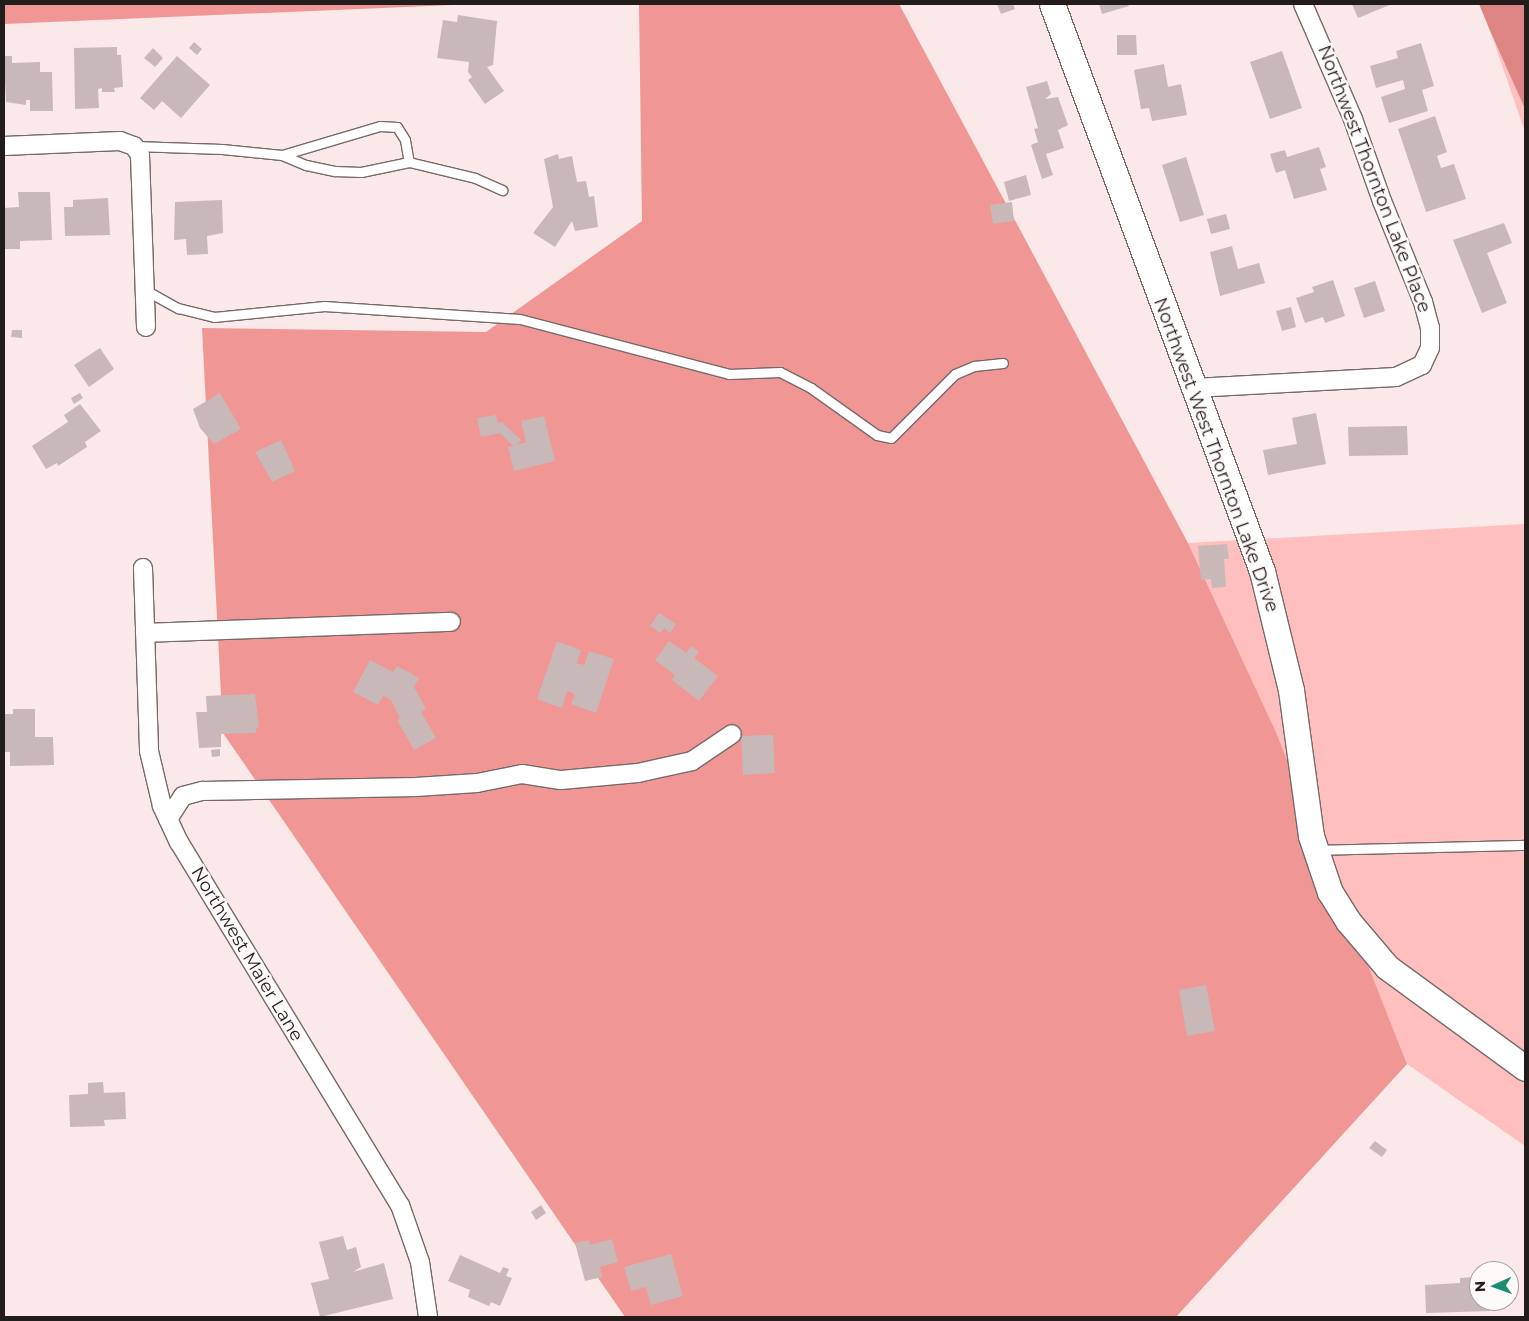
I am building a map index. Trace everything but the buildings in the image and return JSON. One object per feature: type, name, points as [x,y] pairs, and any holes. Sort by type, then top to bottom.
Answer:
[{"type":"street","name":"Northwest West Thornton Lake Drive","points":[[1052,4],[1262,571],[1276,622],[1291,690],[1315,850],[1338,906],[1387,967],[1525,1068]]},
{"type":"street","name":"Northwest Thornton Lake Place","points":[[1194,388],[1396,377],[1422,365],[1430,348],[1430,328],[1423,302],[1382,201],[1353,119],[1303,4]]},
{"type":"street","points":[[4,146],[120,141],[134,146],[140,155],[146,328]]},
{"type":"street","name":"Northwest Maier Lane","points":[[144,568],[149,751],[157,789],[168,819],[178,842],[263,985],[400,1205],[420,1262],[428,1317]]},
{"type":"street","points":[[145,633],[451,622]]},
{"type":"street","points":[[168,819],[183,796],[202,791],[477,783],[522,774],[562,780],[638,774],[692,761],[732,734]]},
{"type":"lane","points":[[282,155],[380,126],[396,127],[405,140],[409,162]]},
{"type":"lane","points":[[134,146],[282,155],[306,165],[335,171],[361,172],[409,162],[475,178],[502,190]]},
{"type":"lane","points":[[145,290],[178,308],[214,317],[324,306],[520,319],[729,374],[780,372],[811,388],[877,435],[891,438],[955,374],[974,366],[1003,362]]},
{"type":"lane","points":[[1315,850],[1525,845]]},
{"type":"shaded area","points":[[4,4],[476,4],[4,24]]},
{"type":"shaded area","points":[[639,4],[899,4],[1188,543],[1276,732],[1407,1064],[1176,1317],[625,1317],[223,733],[202,328],[486,332],[642,221]]},
{"type":"shaded area","points":[[1479,4],[1525,4],[1525,109],[1491,33]]},
{"type":"shaded area","points":[[1491,33],[1525,109],[1525,132]]},
{"type":"shaded area","points":[[1525,524],[1525,1146],[1407,1064],[1276,732],[1188,543]]}]
